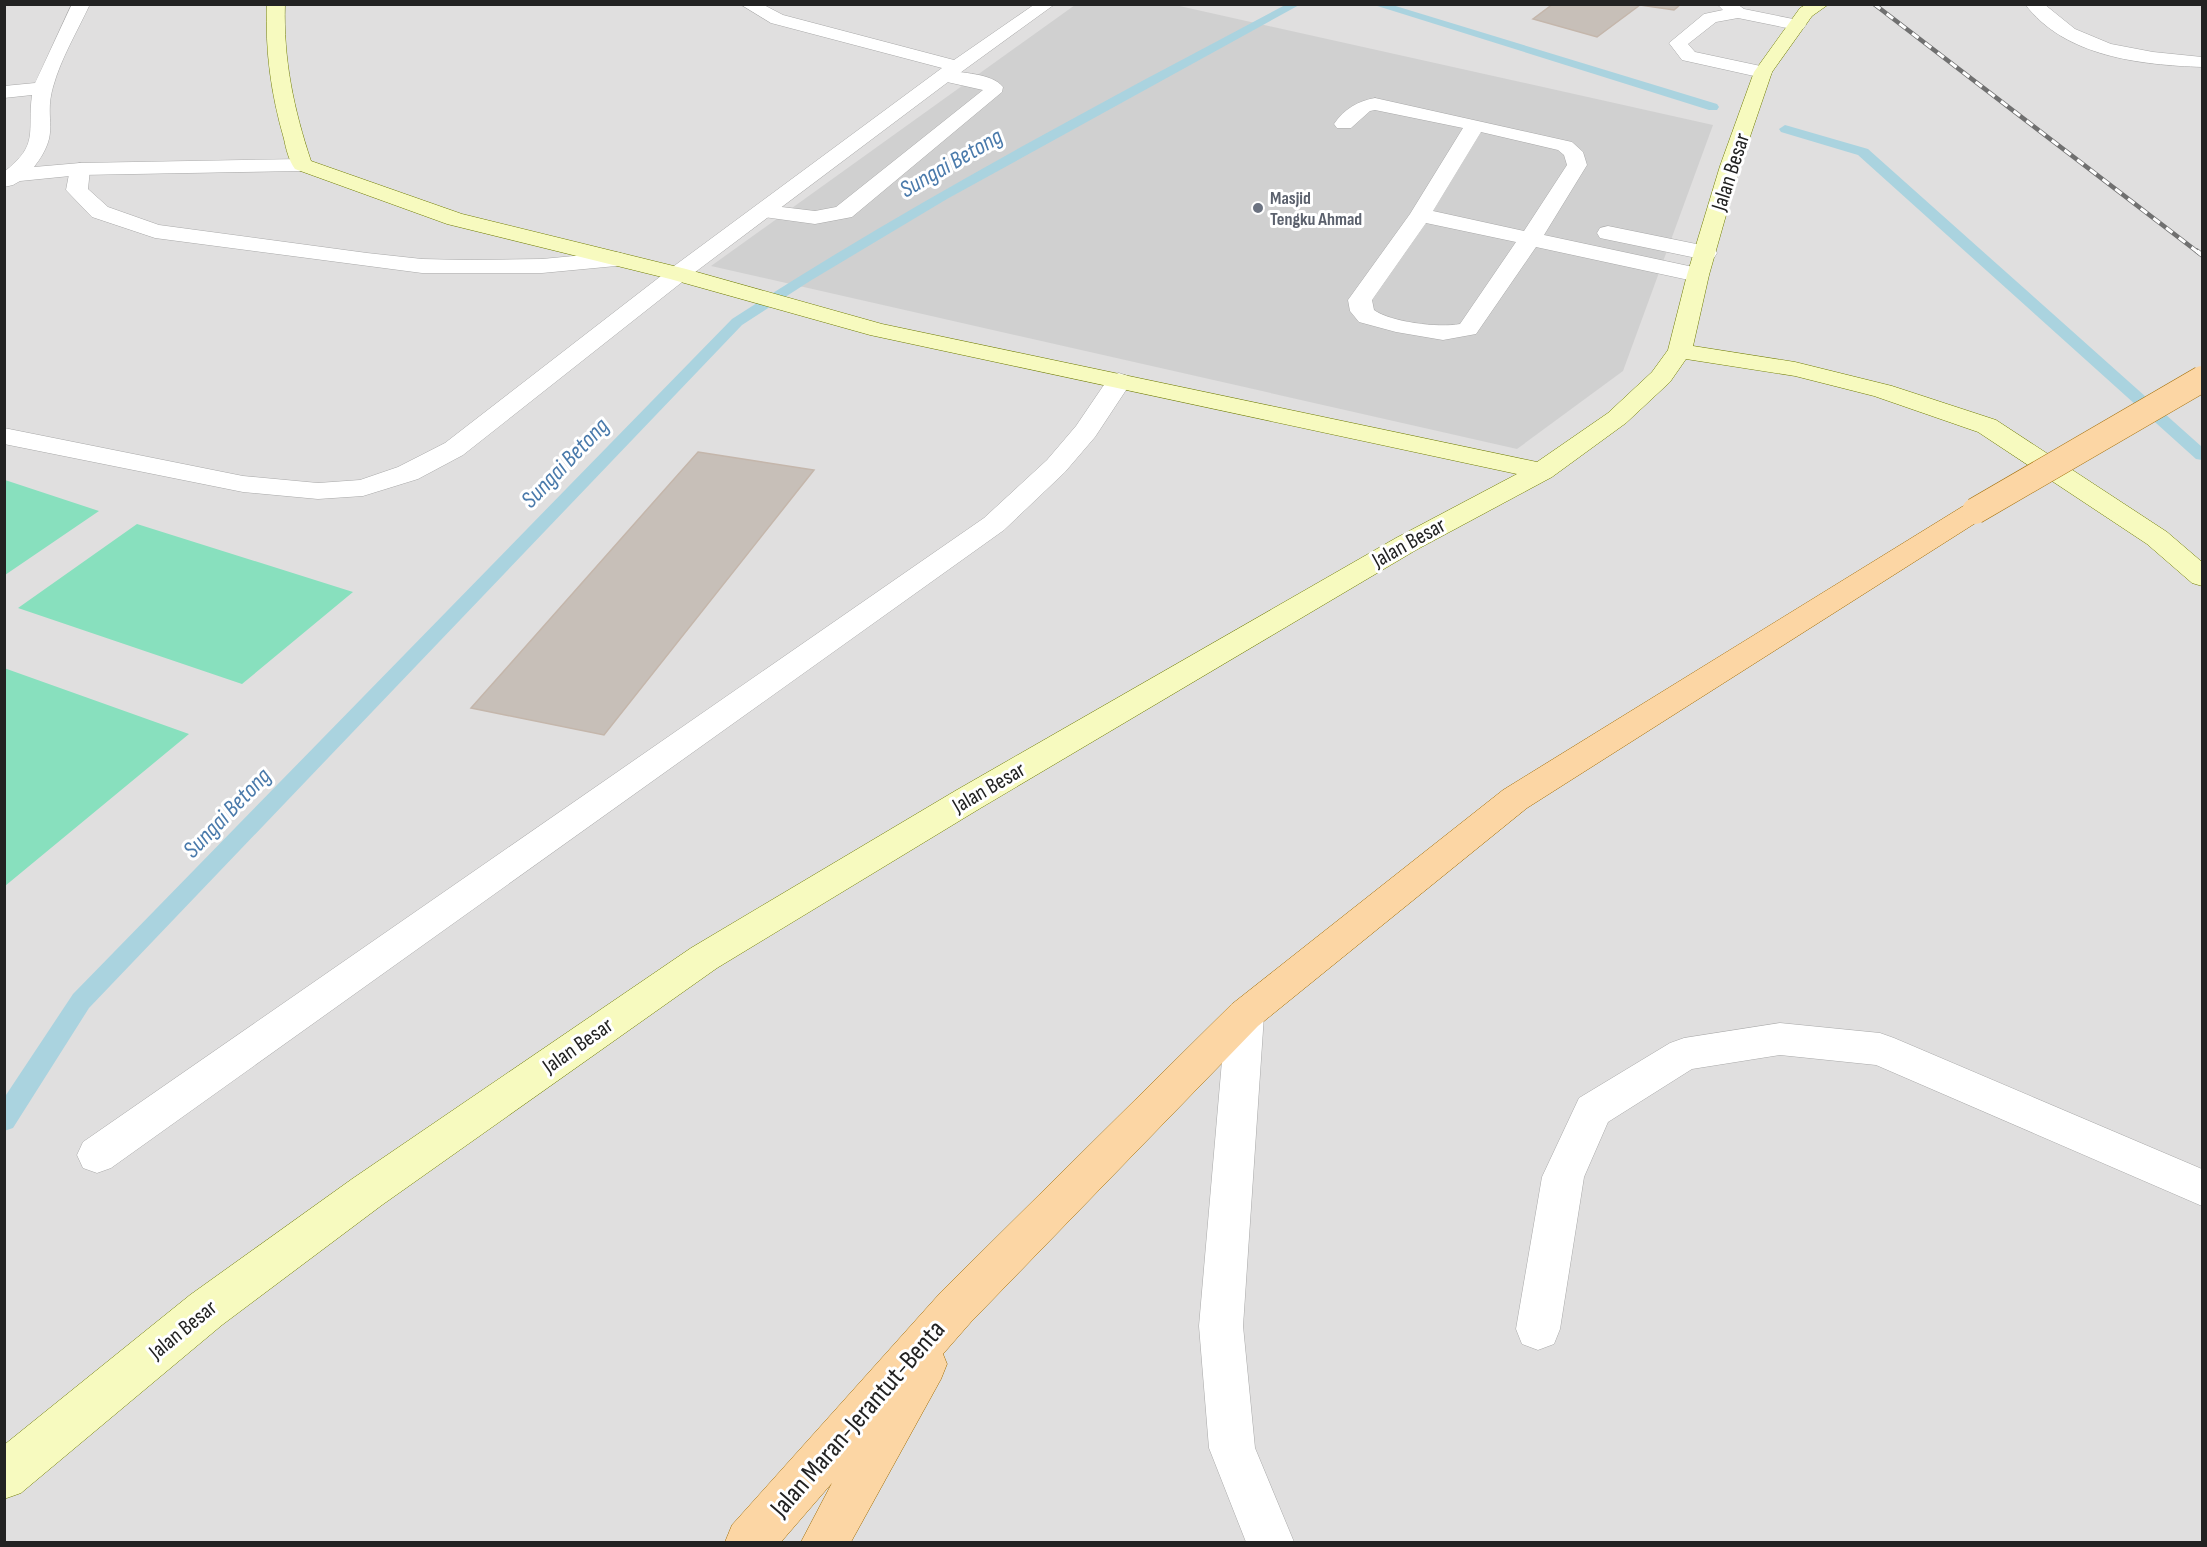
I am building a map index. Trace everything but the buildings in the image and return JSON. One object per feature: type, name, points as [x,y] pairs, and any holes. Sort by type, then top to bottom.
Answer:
[{"type":"main road","points":[[956,1307],[1245,1015],[1515,799],[1975,511],[2202,379]]},
{"type":"main road","name":"Jalan Maran-Jerantut-Benta","points":[[749,1542],[956,1307]]},
{"type":"main road","name":"Jalan Maran-Jerantut-Benta","points":[[825,1542],[956,1307]]},
{"type":"street","points":[[9,178],[37,149],[42,127],[39,108],[43,88],[81,4]]},
{"type":"street","points":[[276,4],[277,70],[287,120],[302,165]]},
{"type":"street","points":[[748,4],[777,19],[951,71],[993,87],[992,92],[844,212],[832,217],[815,218],[765,211]]},
{"type":"street","points":[[4,436],[243,484],[318,491],[363,488],[408,473],[454,449],[678,274],[951,71],[1047,4]]},
{"type":"street","points":[[2033,4],[2074,36],[2105,47],[2134,55],[2202,62]]},
{"type":"street","points":[[1763,72],[1689,56],[1678,43],[1710,18],[1731,9],[1809,15]]},
{"type":"street","name":"Jalan Besar","points":[[4,1476],[206,1310],[367,1192],[704,958],[967,800],[1406,544],[1542,471],[1617,418],[1661,376],[1680,351],[1730,166],[1763,72],[1809,15]]},
{"type":"street","points":[[4,92],[43,88]]},
{"type":"street","points":[[1344,124],[1364,106],[1375,104],[1475,125],[1565,146],[1573,152],[1577,165],[1530,240],[1468,329],[1454,334],[1439,334],[1367,317],[1362,311],[1360,300],[1425,207],[1475,125]]},
{"type":"street","points":[[9,178],[80,169],[302,165],[455,219],[678,274],[878,330],[1542,471]]},
{"type":"street","points":[[80,169],[76,190],[86,201],[100,212],[155,231],[422,266],[542,266],[616,259]]},
{"type":"street","points":[[1425,207],[1530,240],[1702,264]]},
{"type":"street","points":[[1425,207],[1543,220],[1567,225]]},
{"type":"street","points":[[1590,230],[1702,264]]},
{"type":"street","points":[[1680,351],[1795,369],[1883,392],[1987,426],[2157,538],[2202,578]]},
{"type":"street","points":[[98,1155],[994,525],[1056,466],[1086,431],[1119,381]]},
{"type":"street","points":[[1245,1015],[1221,1326],[1232,1448],[1270,1542]]},
{"type":"street","points":[[1538,1329],[1563,1177],[1593,1110],[1684,1054],[1780,1039],[1880,1049],[2202,1188]]},
{"type":"shaded area","points":[[5,5],[2202,5],[2202,1542],[5,1542]]},
{"type":"shaded area","points":[[1075,5],[1175,5],[1713,125],[1623,371],[1517,449],[711,266]]},
{"type":"green space","points":[[5,480],[99,511],[5,575]]},
{"type":"green space","points":[[137,524],[353,592],[242,684],[18,608]]},
{"type":"green space","points":[[4,668],[189,734],[5,886],[4,886]]},
{"type":"waterway","name":"Sungai Betong","points":[[4,1120],[81,1001],[737,322],[873,236],[1012,156],[1296,4]]},
{"type":"waterway","points":[[1376,4],[1713,107]]},
{"type":"waterway","points":[[1785,129],[1863,152],[2202,455]]},
{"type":"railway","points":[[1874,4],[2199,253]]},
{"type":"railway","points":[[2197,251],[2202,255]]},
{"type":"place","name":"Masjid Tengku Ahmad","points":[[1258,208]]}]
